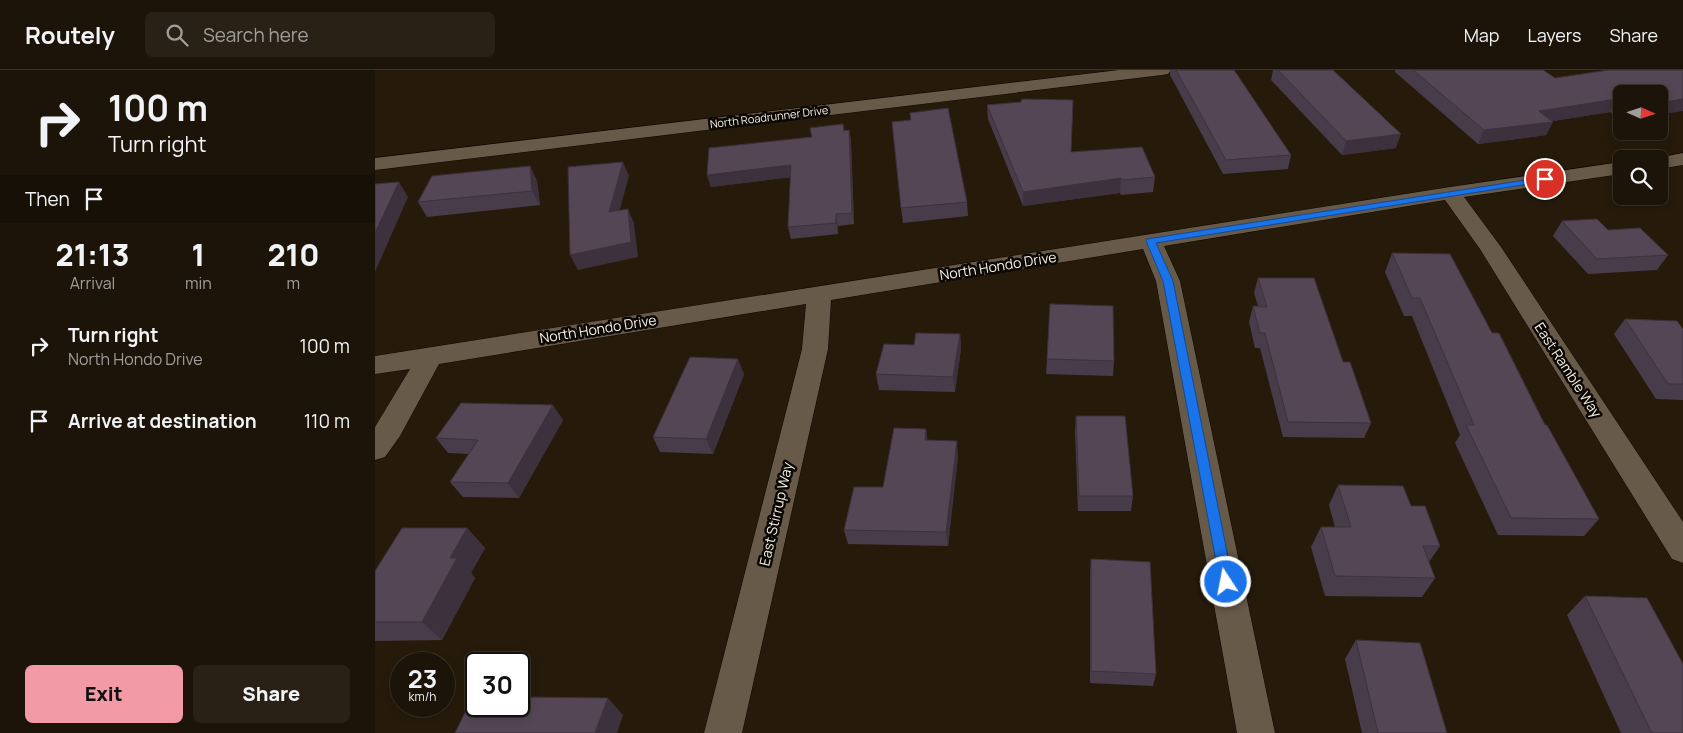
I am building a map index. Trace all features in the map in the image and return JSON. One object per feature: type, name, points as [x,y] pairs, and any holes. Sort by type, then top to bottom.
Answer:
[{"type":"street","name":"North Roadrunner Drive","points":[[375,164],[1163,70]]},
{"type":"street","points":[[1668,162],[1683,159]]},
{"type":"street","name":"North Hondo Drive","points":[[375,365],[1450,193],[1613,169]]},
{"type":"street","name":"East Ramble Way","points":[[1450,193],[1490,247],[1683,549]]},
{"type":"street","points":[[1151,241],[1168,281],[1255,733]]},
{"type":"street","name":"East Stirrup Way","points":[[723,733],[815,349],[819,294]]},
{"type":"street","points":[[375,449],[390,428],[431,356]]},
{"type":"building","points":[[1176,70],[1234,70],[1291,155],[1226,160]]},
{"type":"building","points":[[1278,70],[1333,70],[1401,134],[1346,141]]},
{"type":"building","points":[[1413,70],[1543,70],[1555,78],[1609,70],[1683,70],[1683,99],[1668,102],[1668,85],[1613,85],[1613,100],[1539,111],[1553,122],[1484,130]]},
{"type":"building","points":[[1022,99],[1073,100],[1071,152],[1142,147],[1155,177],[1122,180],[1121,178],[1023,192],[987,105],[1021,102]]},
{"type":"building","points":[[948,108],[967,202],[901,208],[892,122],[911,120],[910,113]]},
{"type":"building","points":[[843,124],[844,131],[849,130],[852,213],[836,214],[836,223],[788,227],[791,165],[707,175],[709,148],[812,137],[810,128]]},
{"type":"building","points":[[623,162],[609,212],[628,209],[631,242],[570,255],[568,167]]},
{"type":"building","points":[[530,166],[532,191],[418,202],[432,176]]},
{"type":"building","points":[[399,182],[375,233],[375,184]]},
{"type":"building","points":[[1597,219],[1608,230],[1640,228],[1668,255],[1597,259],[1562,221]]},
{"type":"building","points":[[1392,253],[1450,254],[1492,333],[1499,333],[1545,425],[1547,425],[1599,519],[1511,518],[1466,425],[1474,425],[1420,298],[1412,298]]},
{"type":"building","points":[[1258,278],[1314,278],[1343,362],[1350,362],[1371,423],[1288,422],[1265,333],[1260,333],[1253,306],[1267,307]]},
{"type":"building","points":[[1050,304],[1113,306],[1114,361],[1047,359]]},
{"type":"building","points":[[1625,319],[1677,321],[1683,329],[1683,384],[1668,384]]},
{"type":"building","points":[[916,333],[960,334],[953,377],[876,374],[884,344],[914,345]]},
{"type":"building","points":[[690,357],[738,359],[706,439],[653,437]]},
{"type":"building","points":[[461,403],[553,405],[508,483],[450,482],[478,440],[436,438]]},
{"type":"building","points":[[1076,416],[1125,416],[1133,496],[1079,496]]},
{"type":"building","points":[[894,428],[926,429],[925,440],[957,441],[946,532],[844,530],[854,487],[883,487]]},
{"type":"building","points":[[1338,485],[1403,486],[1411,506],[1425,506],[1440,546],[1423,546],[1435,578],[1335,576],[1321,527],[1351,527]]},
{"type":"building","points":[[402,528],[467,528],[450,558],[457,558],[422,622],[375,622],[375,571]]},
{"type":"building","points":[[1091,559],[1150,562],[1156,674],[1091,671]]},
{"type":"building","points":[[1585,596],[1647,598],[1683,664],[1683,733],[1652,733]]},
{"type":"building","points":[[1356,640],[1420,643],[1447,733],[1378,733]]},
{"type":"building","points":[[530,697],[608,698],[595,733],[455,733],[465,712],[465,717],[530,717]]},
{"type":"route","points":[[1226,582],[1168,281],[1151,241],[1545,179]]}]
